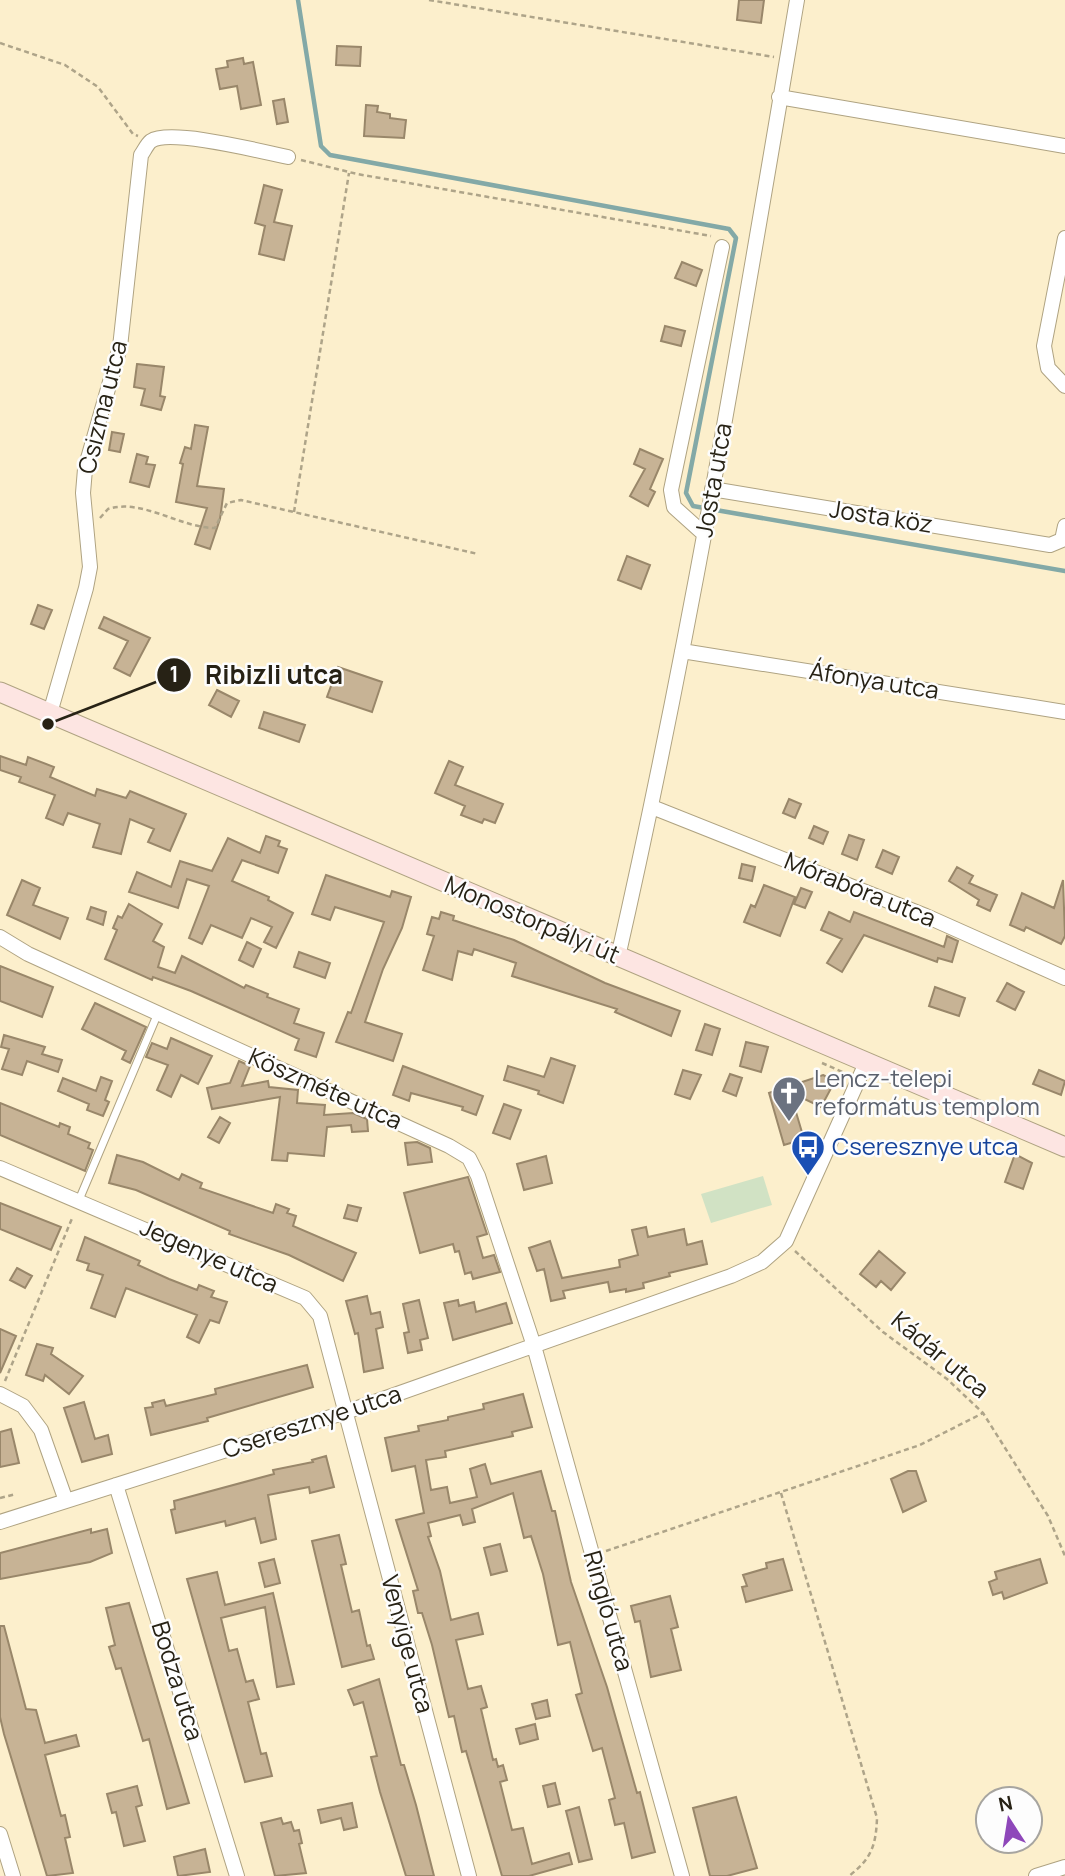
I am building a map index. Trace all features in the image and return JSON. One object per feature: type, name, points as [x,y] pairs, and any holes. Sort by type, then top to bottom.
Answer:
[{"type":"street","name":"Josta utca","points":[[618,957],[652,807],[704,534],[797,0]]},
{"type":"street","points":[[779,97],[1065,146]]},
{"type":"street","points":[[151,141],[166,137],[196,139],[288,157]]},
{"type":"street","name":"Csizma utca","points":[[50,713],[90,567],[83,494],[85,469],[120,347],[141,155],[151,141]]},
{"type":"street","points":[[1065,238],[1044,346],[1048,368],[1065,386]]},
{"type":"street","points":[[704,534],[674,508],[671,490],[722,247]]},
{"type":"street","name":"Josta köz","points":[[711,495],[1050,545],[1062,540],[1065,526]]},
{"type":"street","name":"Áfonya utca","points":[[682,651],[1065,712]]},
{"type":"street","name":"Monostorpályi út","points":[[0,692],[1065,1146]]},
{"type":"street","name":"Mórabóra utca","points":[[652,807],[926,916],[1065,978]]},
{"type":"street","name":"Köszméte utca","points":[[0,937],[28,954],[449,1146],[469,1158],[478,1176],[534,1346]]},
{"type":"street","name":"Cseresznye utca","points":[[0,1522],[346,1412],[731,1276],[762,1262],[786,1241],[866,1063]]},
{"type":"street","name":"Jegenye utca","points":[[0,1168],[305,1298],[320,1316],[346,1412]]},
{"type":"street","name":"Ringló utca","points":[[534,1346],[682,1876]]},
{"type":"street","points":[[0,1394],[23,1406],[41,1430],[66,1501]]},
{"type":"street","name":"Venyige utca","points":[[346,1412],[469,1876]]},
{"type":"street","name":"Bodza utca","points":[[116,1485],[237,1876]]},
{"type":"street","points":[[0,1835],[13,1876]]},
{"type":"street","points":[[1037,1876],[1065,1867]]},
{"type":"lane","points":[[79,1200],[158,1013]]},
{"type":"path","points":[[429,0],[787,59]]},
{"type":"path","points":[[0,43],[65,65],[98,87],[133,134],[151,141]]},
{"type":"path","points":[[288,157],[349,172],[711,236],[722,247]]},
{"type":"path","points":[[294,512],[349,172]]},
{"type":"path","points":[[87,543],[100,517],[115,507],[128,506],[215,528],[221,523],[227,503],[241,500],[478,554]]},
{"type":"path","points":[[0,1394],[79,1200]]},
{"type":"path","name":"Kádár utca","points":[[786,1241],[883,1332],[947,1379],[983,1413],[1048,1516],[1065,1556]]},
{"type":"path","points":[[593,1555],[920,1445],[983,1413]]},
{"type":"path","points":[[781,1493],[877,1818],[876,1844],[866,1864],[849,1876]]},
{"type":"path","points":[[0,1499],[16,1494]]},
{"type":"green space","points":[[763,1176],[772,1205],[711,1223],[701,1194]]},
{"type":"building","points":[[739,0],[764,0],[761,23],[737,20]]},
{"type":"building","points":[[337,46],[361,47],[360,66],[336,65]]},
{"type":"building","points":[[243,58],[244,64],[253,62],[261,105],[241,109],[237,86],[220,89],[216,69],[228,67],[227,61]]},
{"type":"building","points":[[284,99],[288,122],[277,124],[273,101]]},
{"type":"building","points":[[366,105],[378,106],[377,112],[390,114],[390,118],[406,120],[404,138],[364,136]]},
{"type":"building","points":[[264,185],[282,190],[274,222],[292,226],[284,260],[259,254],[265,226],[255,223]]},
{"type":"building","points":[[682,262],[702,270],[696,286],[675,278]]},
{"type":"building","points":[[665,326],[685,331],[681,346],[661,341]]},
{"type":"building","points":[[137,364],[164,367],[160,396],[165,397],[161,410],[141,405],[145,389],[134,387]]},
{"type":"building","points":[[195,425],[208,427],[197,486],[224,489],[220,519],[210,549],[195,544],[207,508],[176,502],[183,464],[180,463],[185,447],[191,449]]},
{"type":"building","points":[[112,432],[124,434],[120,452],[109,450]]},
{"type":"building","points":[[640,449],[663,459],[650,489],[655,492],[648,506],[630,496],[645,469],[634,464]]},
{"type":"building","points":[[137,454],[148,457],[146,464],[155,465],[149,487],[130,482]]},
{"type":"building","points":[[627,556],[650,565],[641,589],[618,580]]},
{"type":"building","points":[[38,605],[52,610],[44,629],[31,624]]},
{"type":"building","points":[[104,617],[150,638],[130,676],[114,668],[128,641],[99,628]]},
{"type":"building","points":[[338,667],[382,682],[372,712],[327,697]]},
{"type":"building","points":[[217,690],[239,701],[231,717],[209,705]]},
{"type":"building","points":[[264,712],[305,725],[299,742],[259,728]]},
{"type":"building","points":[[0,756],[26,765],[28,757],[54,767],[50,777],[95,796],[97,789],[126,798],[130,791],[186,814],[170,851],[148,842],[154,829],[130,819],[121,854],[93,847],[100,824],[68,813],[63,825],[46,818],[55,795],[19,782],[21,777],[0,770]]},
{"type":"building","points":[[449,761],[463,767],[455,785],[503,804],[495,823],[484,819],[482,823],[461,815],[465,806],[435,793]]},
{"type":"building","points":[[789,799],[801,804],[795,818],[783,813]]},
{"type":"building","points":[[814,826],[828,832],[823,844],[809,838]]},
{"type":"building","points":[[849,835],[864,840],[857,860],[842,854]]},
{"type":"building","points":[[266,836],[280,841],[278,846],[287,849],[278,873],[242,860],[232,881],[269,897],[268,900],[293,913],[276,948],[264,942],[272,927],[251,918],[242,938],[211,925],[202,944],[189,938],[209,886],[187,879],[178,908],[129,892],[137,872],[171,887],[180,861],[212,871],[228,838],[260,853]]},
{"type":"building","points":[[883,850],[899,857],[892,874],[876,867]]},
{"type":"building","points":[[742,864],[755,867],[752,881],[739,878]]},
{"type":"building","points":[[957,867],[973,876],[969,883],[997,895],[990,911],[977,905],[979,900],[949,881]]},
{"type":"building","points":[[326,875],[390,897],[392,891],[411,897],[402,928],[383,969],[365,1022],[402,1034],[393,1061],[336,1042],[348,1012],[351,1013],[384,922],[335,907],[330,920],[312,914]]},
{"type":"building","points":[[22,880],[40,888],[33,905],[68,918],[60,939],[7,915]]},
{"type":"building","points":[[1063,880],[1065,936],[1061,944],[1026,927],[1024,931],[1010,925],[1022,893],[1054,908]]},
{"type":"building","points":[[764,885],[795,897],[780,936],[744,922],[751,905],[755,907]]},
{"type":"building","points":[[801,888],[812,892],[805,908],[794,904]]},
{"type":"building","points":[[129,904],[162,924],[153,941],[164,947],[158,967],[175,973],[182,956],[244,988],[246,985],[268,994],[267,997],[299,1009],[294,1023],[324,1033],[316,1057],[295,1050],[299,1039],[191,991],[153,977],[152,980],[105,959],[117,930],[113,928],[118,916],[122,918]]},
{"type":"building","points":[[91,907],[106,912],[103,925],[87,919]]},
{"type":"building","points":[[441,912],[454,916],[453,920],[514,940],[605,983],[680,1011],[671,1036],[615,1012],[617,1009],[512,976],[516,963],[474,949],[472,955],[458,951],[452,980],[423,970],[434,936],[427,934],[432,917],[439,919]]},
{"type":"building","points":[[829,912],[850,922],[854,912],[944,947],[947,936],[958,941],[952,962],[938,958],[937,962],[864,935],[842,972],[827,963],[842,939],[821,930]]},
{"type":"building","points":[[247,942],[261,949],[253,967],[239,960]]},
{"type":"building","points":[[299,952],[330,963],[325,978],[294,967]]},
{"type":"building","points":[[0,966],[53,987],[42,1017],[0,1001]]},
{"type":"building","points":[[1007,983],[1024,992],[1015,1010],[997,1001]]},
{"type":"building","points":[[935,987],[965,998],[959,1016],[929,1006]]},
{"type":"building","points":[[95,1003],[146,1027],[130,1063],[122,1059],[126,1051],[82,1029]]},
{"type":"building","points":[[705,1024],[720,1029],[712,1055],[696,1050]]},
{"type":"building","points":[[4,1035],[45,1047],[42,1054],[62,1060],[58,1072],[27,1061],[22,1075],[2,1069],[9,1049],[1,1047]]},
{"type":"building","points":[[171,1038],[212,1056],[198,1084],[181,1075],[171,1097],[157,1090],[168,1065],[146,1057],[152,1043],[167,1049]]},
{"type":"building","points":[[746,1042],[768,1047],[761,1072],[740,1066]]},
{"type":"building","points":[[551,1058],[575,1066],[563,1103],[538,1094],[539,1091],[504,1080],[508,1066],[544,1077]]},
{"type":"building","points":[[239,1061],[250,1066],[242,1086],[268,1081],[269,1087],[298,1090],[297,1103],[325,1105],[324,1115],[353,1113],[367,1119],[368,1131],[352,1132],[351,1125],[327,1127],[324,1156],[288,1153],[287,1161],[272,1160],[280,1097],[212,1109],[207,1088],[230,1083]]},
{"type":"building","points":[[403,1066],[483,1096],[476,1115],[462,1110],[463,1107],[411,1093],[409,1101],[393,1095]]},
{"type":"building","points":[[683,1070],[701,1075],[690,1099],[675,1094]]},
{"type":"building","points":[[1039,1070],[1065,1081],[1061,1095],[1033,1084]]},
{"type":"building","points":[[730,1074],[742,1078],[736,1096],[723,1091]]},
{"type":"building","name":"Lencz-telepi református templom","points":[[823,1075],[835,1081],[821,1107],[790,1092],[804,1139],[784,1145],[769,1093]]},
{"type":"building","points":[[101,1077],[112,1081],[105,1100],[109,1102],[103,1116],[87,1110],[89,1104],[58,1091],[63,1078],[96,1091]]},
{"type":"building","points":[[0,1103],[59,1127],[60,1123],[70,1127],[68,1134],[90,1143],[88,1148],[93,1150],[85,1171],[0,1135]]},
{"type":"building","points":[[504,1104],[521,1110],[510,1139],[493,1133]]},
{"type":"building","points":[[220,1117],[230,1123],[219,1143],[208,1137]]},
{"type":"building","points":[[417,1142],[430,1148],[432,1162],[408,1165],[405,1143]]},
{"type":"building","points":[[1015,1154],[1032,1163],[1023,1189],[1005,1182]]},
{"type":"building","points":[[117,1155],[143,1162],[179,1180],[182,1174],[202,1183],[200,1188],[273,1213],[276,1204],[289,1209],[287,1213],[296,1216],[293,1226],[356,1253],[343,1281],[289,1255],[229,1234],[230,1231],[136,1190],[109,1183]]},
{"type":"building","points":[[546,1156],[552,1183],[524,1190],[517,1164]]},
{"type":"building","points":[[468,1177],[487,1234],[477,1237],[483,1258],[494,1255],[500,1272],[473,1279],[471,1272],[465,1274],[459,1251],[455,1252],[453,1244],[420,1253],[404,1193]]},
{"type":"building","points":[[0,1203],[61,1227],[51,1250],[0,1229]]},
{"type":"building","points":[[348,1205],[361,1208],[357,1221],[344,1218]]},
{"type":"building","points":[[646,1227],[648,1237],[684,1229],[687,1245],[702,1241],[707,1264],[669,1273],[670,1276],[643,1283],[644,1288],[610,1292],[608,1282],[563,1291],[565,1298],[551,1301],[544,1269],[537,1271],[529,1248],[550,1241],[562,1278],[620,1267],[619,1260],[638,1255],[632,1230]]},
{"type":"building","points":[[85,1237],[140,1261],[138,1265],[169,1279],[197,1290],[199,1285],[214,1291],[211,1297],[227,1302],[219,1323],[210,1320],[199,1343],[187,1337],[197,1315],[126,1288],[115,1317],[91,1308],[103,1275],[87,1270],[89,1264],[77,1260]]},
{"type":"building","points":[[879,1251],[905,1273],[891,1290],[881,1281],[876,1287],[860,1274]]},
{"type":"building","points":[[17,1268],[32,1276],[25,1288],[10,1280]]},
{"type":"building","points":[[367,1296],[371,1314],[380,1312],[383,1327],[376,1329],[383,1368],[364,1372],[358,1333],[355,1334],[346,1301]]},
{"type":"building","points":[[419,1300],[428,1338],[420,1340],[422,1350],[408,1353],[404,1333],[409,1332],[403,1304]]},
{"type":"building","points":[[458,1300],[459,1306],[474,1302],[476,1312],[506,1303],[512,1323],[453,1340],[444,1303]]},
{"type":"building","points":[[0,1329],[16,1336],[0,1373]]},
{"type":"building","points":[[37,1344],[53,1348],[51,1354],[83,1376],[69,1394],[45,1375],[43,1381],[26,1375]]},
{"type":"building","points":[[307,1365],[313,1387],[207,1418],[208,1421],[151,1435],[145,1408],[153,1407],[152,1403],[164,1400],[166,1406],[216,1394],[215,1389]]},
{"type":"building","points":[[523,1394],[532,1427],[512,1432],[513,1436],[445,1451],[446,1457],[426,1460],[431,1490],[447,1487],[450,1503],[477,1497],[470,1469],[485,1464],[491,1484],[541,1471],[552,1511],[555,1511],[571,1582],[607,1687],[637,1793],[640,1792],[655,1852],[632,1858],[624,1823],[615,1825],[609,1800],[615,1798],[602,1748],[593,1751],[576,1695],[582,1693],[570,1642],[558,1645],[543,1574],[531,1536],[524,1538],[513,1493],[472,1509],[475,1522],[463,1525],[460,1515],[428,1523],[431,1536],[428,1537],[440,1571],[451,1620],[478,1613],[483,1634],[456,1640],[468,1689],[481,1686],[487,1707],[481,1709],[493,1760],[496,1759],[498,1767],[503,1765],[507,1780],[500,1782],[512,1830],[523,1828],[532,1864],[569,1853],[572,1864],[529,1876],[502,1876],[466,1751],[462,1752],[454,1716],[449,1717],[422,1613],[418,1613],[413,1591],[418,1590],[396,1520],[424,1513],[415,1466],[392,1471],[385,1438],[419,1431],[418,1426],[448,1420],[448,1417],[484,1409],[483,1404]]},
{"type":"building","points":[[84,1402],[95,1439],[108,1435],[112,1454],[82,1462],[64,1408]]},
{"type":"building","points":[[11,1429],[19,1463],[0,1467],[0,1432]]},
{"type":"building","points":[[326,1456],[334,1487],[310,1493],[309,1487],[268,1495],[276,1539],[261,1543],[255,1518],[226,1526],[225,1521],[176,1533],[171,1510],[175,1509],[174,1501],[274,1474],[273,1470],[313,1462],[312,1460]]},
{"type":"building","points":[[908,1471],[916,1471],[926,1501],[903,1512],[891,1479]]},
{"type":"building","points":[[91,1529],[91,1533],[107,1529],[112,1553],[90,1562],[0,1579],[0,1553]]},
{"type":"building","points":[[339,1535],[346,1564],[341,1565],[352,1612],[359,1610],[367,1646],[370,1645],[374,1659],[342,1667],[312,1541]]},
{"type":"building","points":[[500,1544],[507,1571],[491,1575],[484,1548]]},
{"type":"building","points":[[274,1559],[280,1583],[265,1587],[259,1563]]},
{"type":"building","points":[[783,1559],[792,1590],[746,1602],[742,1587],[747,1586],[743,1575],[767,1568],[766,1563]]},
{"type":"building","points":[[1040,1559],[1047,1583],[1004,1599],[1002,1592],[993,1595],[989,1582],[997,1579],[995,1572]]},
{"type":"building","points":[[217,1572],[225,1605],[273,1593],[294,1684],[277,1687],[265,1607],[221,1618],[229,1651],[237,1649],[246,1682],[253,1680],[259,1699],[248,1702],[261,1754],[266,1753],[272,1776],[245,1782],[187,1579]]},
{"type":"building","points":[[670,1596],[678,1627],[671,1629],[681,1670],[651,1677],[640,1621],[635,1622],[631,1606]]},
{"type":"building","points":[[129,1603],[189,1803],[167,1809],[149,1739],[143,1741],[121,1668],[116,1669],[109,1647],[115,1645],[106,1608]]},
{"type":"building","points":[[0,1626],[4,1626],[26,1709],[36,1710],[45,1743],[76,1735],[79,1746],[45,1755],[61,1816],[65,1815],[70,1837],[65,1838],[73,1873],[47,1876],[4,1734],[0,1717]]},
{"type":"building","points":[[379,1679],[434,1876],[406,1876],[371,1757],[377,1756],[363,1702],[354,1705],[348,1690]]},
{"type":"building","points":[[547,1700],[550,1716],[536,1719],[532,1704]]},
{"type":"building","points":[[535,1724],[538,1739],[520,1744],[516,1729]]},
{"type":"building","points":[[555,1783],[560,1804],[548,1807],[543,1786]]},
{"type":"building","points":[[137,1786],[142,1805],[136,1807],[145,1841],[124,1846],[116,1812],[112,1813],[107,1794]]},
{"type":"building","points":[[736,1797],[757,1868],[727,1876],[710,1876],[693,1808]]},
{"type":"building","points":[[352,1803],[357,1827],[344,1830],[341,1818],[321,1823],[318,1810]]},
{"type":"building","points":[[579,1807],[592,1859],[579,1862],[566,1811]]},
{"type":"building","points":[[281,1818],[283,1824],[291,1822],[294,1831],[299,1830],[302,1843],[299,1844],[306,1873],[275,1876],[261,1823]]},
{"type":"building","points":[[205,1849],[210,1872],[178,1876],[174,1857]]},
{"type":"waterway","points":[[298,0],[321,146],[330,155],[729,229],[736,238],[686,493],[693,506],[1065,571]]},
{"type":"place","name":"Ribizli utca","points":[[48,724]]},
{"type":"place","name":"Lencz-telepi református templom","points":[[789,1123]]},
{"type":"place","name":"Cseresznye utca","points":[[808,1177]]}]
